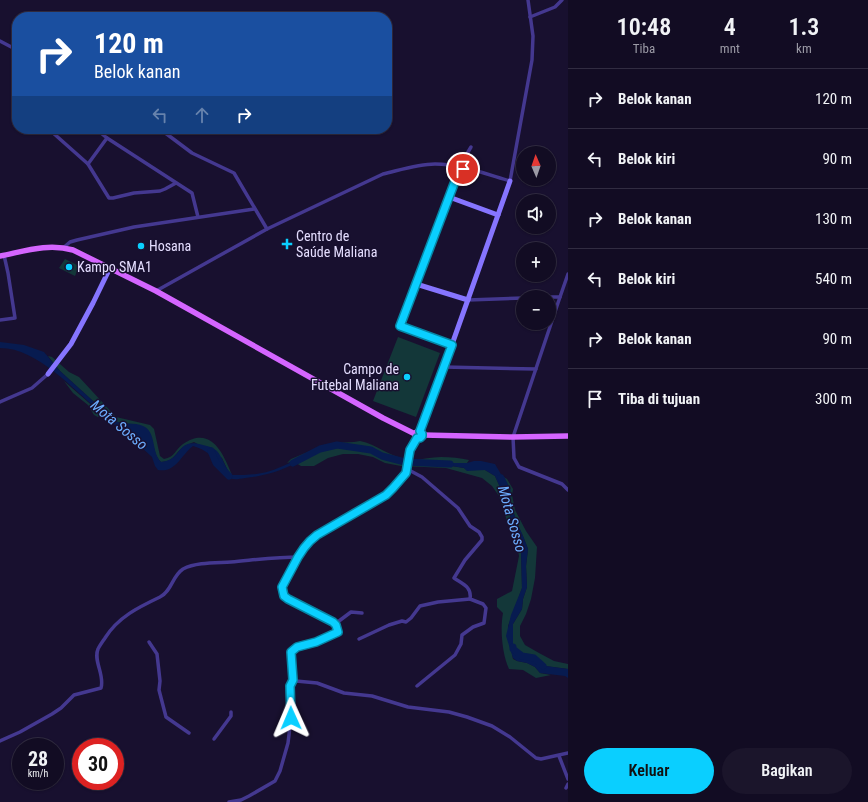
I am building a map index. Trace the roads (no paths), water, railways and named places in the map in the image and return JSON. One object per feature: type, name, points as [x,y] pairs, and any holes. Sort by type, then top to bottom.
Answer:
[{"type":"main road","points":[[2,255],[46,247],[73,250],[156,291],[383,418],[419,434],[513,437],[568,436]]},
{"type":"street","points":[[229,802],[241,800],[249,796],[275,781],[277,778],[288,743],[291,718],[290,686],[293,680],[291,652],[297,647],[316,642],[338,632],[335,624],[284,596],[282,587],[298,557],[304,548],[317,535],[386,495],[403,476],[407,469],[410,450],[419,434],[444,367],[510,180],[532,60],[533,36],[528,0]]},
{"type":"street","points":[[530,17],[555,7],[562,0]]},
{"type":"street","points":[[0,41],[12,47]]},
{"type":"street","points":[[54,134],[88,164],[109,198],[165,189],[176,182]]},
{"type":"street","points":[[102,134],[192,193],[198,217]]},
{"type":"street","points":[[167,134],[192,153],[234,173],[267,229]]},
{"type":"street","points":[[88,164],[107,138]]},
{"type":"street","points":[[452,345],[400,326],[449,197],[470,147]]},
{"type":"street","points":[[156,291],[267,229],[384,174],[434,164],[462,168],[510,180]]},
{"type":"street","points":[[449,197],[498,215]]},
{"type":"street","points":[[63,248],[70,242],[127,228],[254,209]]},
{"type":"street","points":[[0,320],[15,318],[8,273],[2,255]]},
{"type":"street","points":[[0,402],[32,388],[48,374],[58,362],[71,344],[110,268]]},
{"type":"street","points":[[568,274],[513,437],[514,458],[519,467],[562,484],[568,490]]},
{"type":"street","points":[[416,284],[468,300],[516,298]]},
{"type":"street","points":[[444,367],[536,369]]},
{"type":"street","points":[[407,469],[422,477],[458,508],[470,526],[479,532],[482,537],[482,540],[477,548],[465,560],[454,578],[469,589],[471,593],[470,599]]},
{"type":"street","points":[[0,741],[20,732],[52,714],[61,708],[74,695],[101,688],[102,680],[98,663],[98,650],[110,630],[124,617],[146,603],[167,593],[177,574],[181,570],[196,565],[269,558],[298,557]]},
{"type":"street","points":[[359,639],[389,625],[402,621],[406,622],[412,618],[420,606],[438,602],[470,599],[483,604],[486,608],[484,623],[473,627],[462,635],[461,644],[455,655],[416,686]]},
{"type":"street","points":[[335,624],[351,612],[362,613]]},
{"type":"street","points":[[149,642],[156,654],[160,681],[159,690],[166,717],[189,733]]},
{"type":"street","points":[[293,680],[317,683],[344,693],[372,696],[408,707],[449,712],[467,717],[492,726],[536,758],[541,760],[568,753]]},
{"type":"street","points":[[214,739],[231,716],[231,712]]},
{"type":"street","points":[[559,756],[568,779]]},
{"type":"water","points":[[0,342],[24,345],[44,352],[60,371],[115,421],[140,425],[147,429],[152,437],[156,453],[161,462],[168,461],[173,458],[183,447],[194,443],[216,450],[232,475],[265,472],[306,458],[284,469],[269,474],[233,479],[226,475],[220,464],[210,454],[193,446],[174,466],[169,469],[158,470],[152,457],[128,435],[105,418],[101,412],[67,382],[41,362],[28,355],[14,350],[0,348]]},
{"type":"water","points":[[474,461],[495,464],[502,476],[517,523],[528,549],[526,566],[527,587],[523,599],[522,609],[513,624],[513,644],[519,656],[527,659],[539,660],[546,666],[568,669],[568,678],[565,676],[540,673],[535,667],[527,663],[517,661],[513,658],[506,636],[511,615],[522,588],[521,550],[519,538],[514,528],[503,494],[495,476],[485,470],[467,471],[464,468],[439,464],[467,463]]},
{"type":"waterway","name":"Mota Sosso","points":[[293,463],[320,449],[337,445],[371,450],[382,456],[405,462],[450,464]]},
{"type":"waterway","name":"Mota Sosso","points":[[211,451],[216,463],[229,476]]},
{"type":"waterway","name":"Mota Sosso","points":[[501,478],[507,490],[507,500]]},
{"type":"waterway","name":"Mota Sosso","points":[[513,647],[513,649],[522,656],[534,658],[543,666]]},
{"type":"place","name":"Centro de Saúde Maliana","points":[[287,244]]},
{"type":"place","name":"Hosana","points":[[141,246]]},
{"type":"place","name":"Kampo SMA1","points":[[69,267]]},
{"type":"place","name":"Campo de Futebal Maliana","points":[[407,377]]}]
